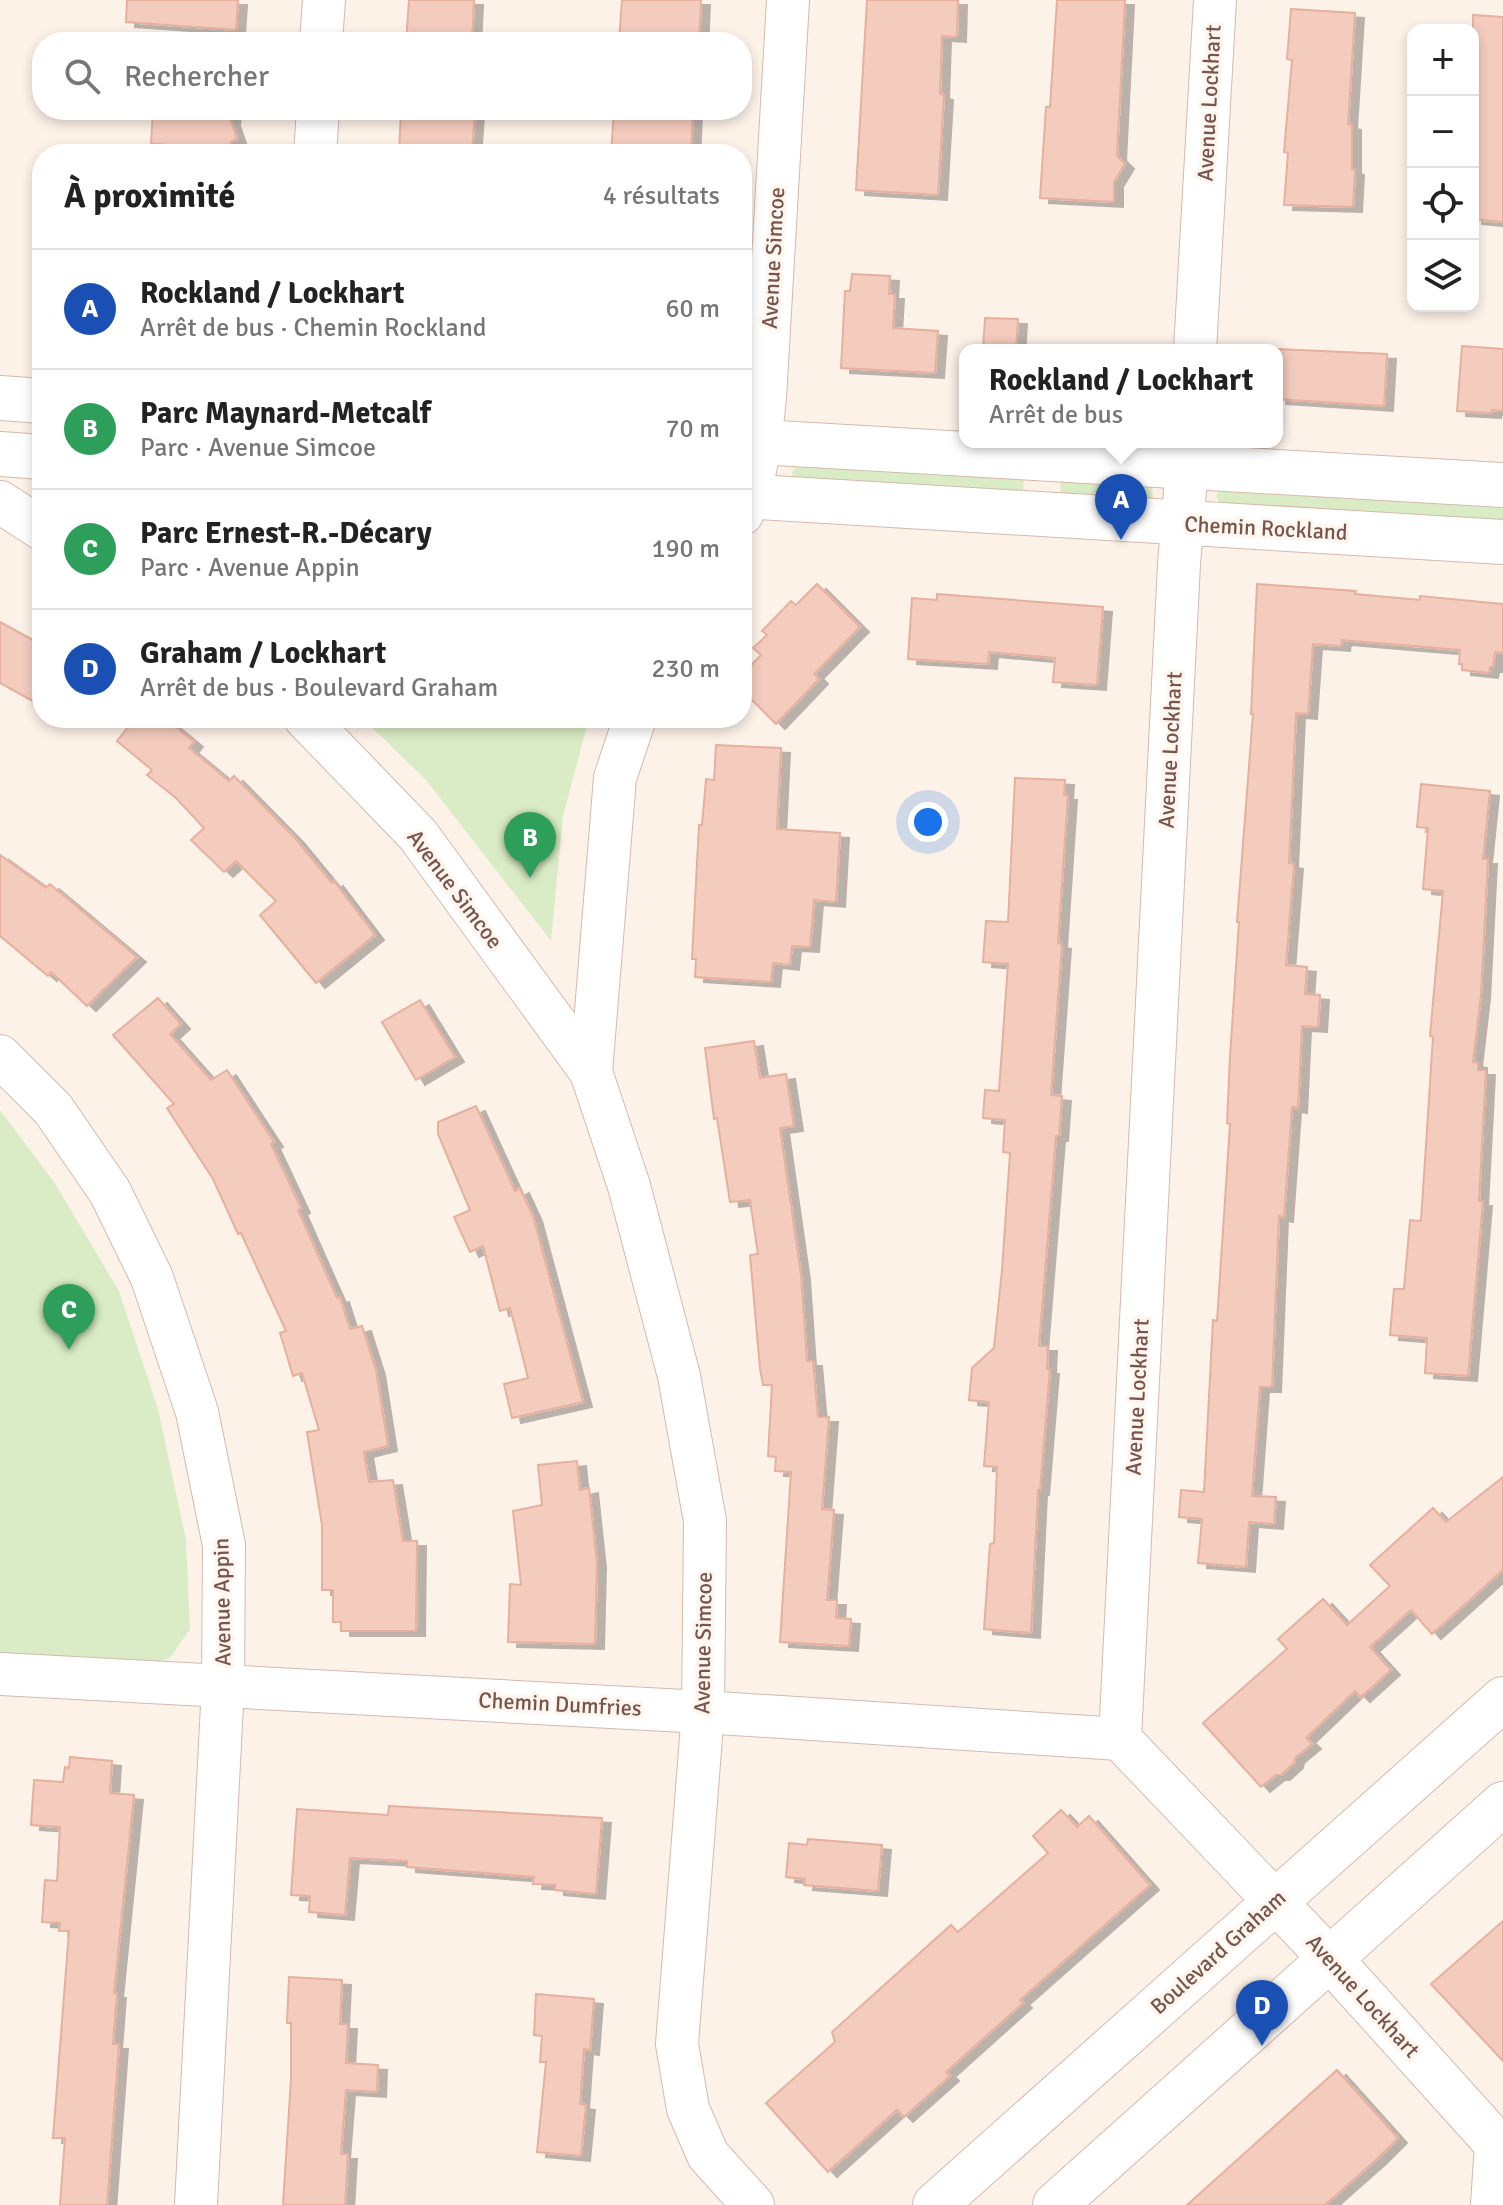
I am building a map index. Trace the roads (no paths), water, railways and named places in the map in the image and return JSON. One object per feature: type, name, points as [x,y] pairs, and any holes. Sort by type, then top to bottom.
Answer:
[{"type":"street","points":[[322,32],[324,0]]},
{"type":"street","name":"Avenue Simcoe","points":[[752,430],[788,0]]},
{"type":"street","name":"Avenue Lockhart","points":[[1195,344],[1215,0]]},
{"type":"street","points":[[316,144],[317,120]]},
{"type":"street","points":[[0,398],[32,400]]},
{"type":"street","points":[[752,442],[1188,455],[1503,485]]},
{"type":"street","points":[[0,454],[32,456]]},
{"type":"street","name":"Avenue Lockhart","points":[[1188,455],[1120,1739],[1276,1900],[1500,2143],[1492,2205]]},
{"type":"street","points":[[0,502],[32,523]]},
{"type":"street","name":"Chemin Rockland","points":[[752,502],[1503,542]]},
{"type":"street","name":"Avenue Simcoe","points":[[315,728],[418,835],[591,1072],[629,1186],[679,1376],[705,1521],[703,1712],[677,2044],[688,2109],[708,2155],[753,2205]]},
{"type":"street","name":"Avenue Simcoe","points":[[591,1072],[615,778],[632,728]]},
{"type":"street","name":"Avenue Appin","points":[[0,1056],[53,1109],[110,1192],[152,1278],[197,1412],[224,1545],[223,1686],[196,2205]]},
{"type":"street","name":"Chemin Dumfries","points":[[0,1674],[703,1712],[1120,1739]]},
{"type":"street","name":"Boulevard Graham","points":[[935,2205],[1503,1699]]},
{"type":"street","points":[[1055,2205],[1503,1804]]},
{"type":"place","name":"Rockland / Lockhart","points":[[1121,540]]},
{"type":"place","name":"Parc Maynard-Metcalf","points":[[530,878]]},
{"type":"place","name":"Parc Ernest-R.-Décary","points":[[69,1350]]},
{"type":"place","name":"Graham / Lockhart","points":[[1262,2046]]}]
